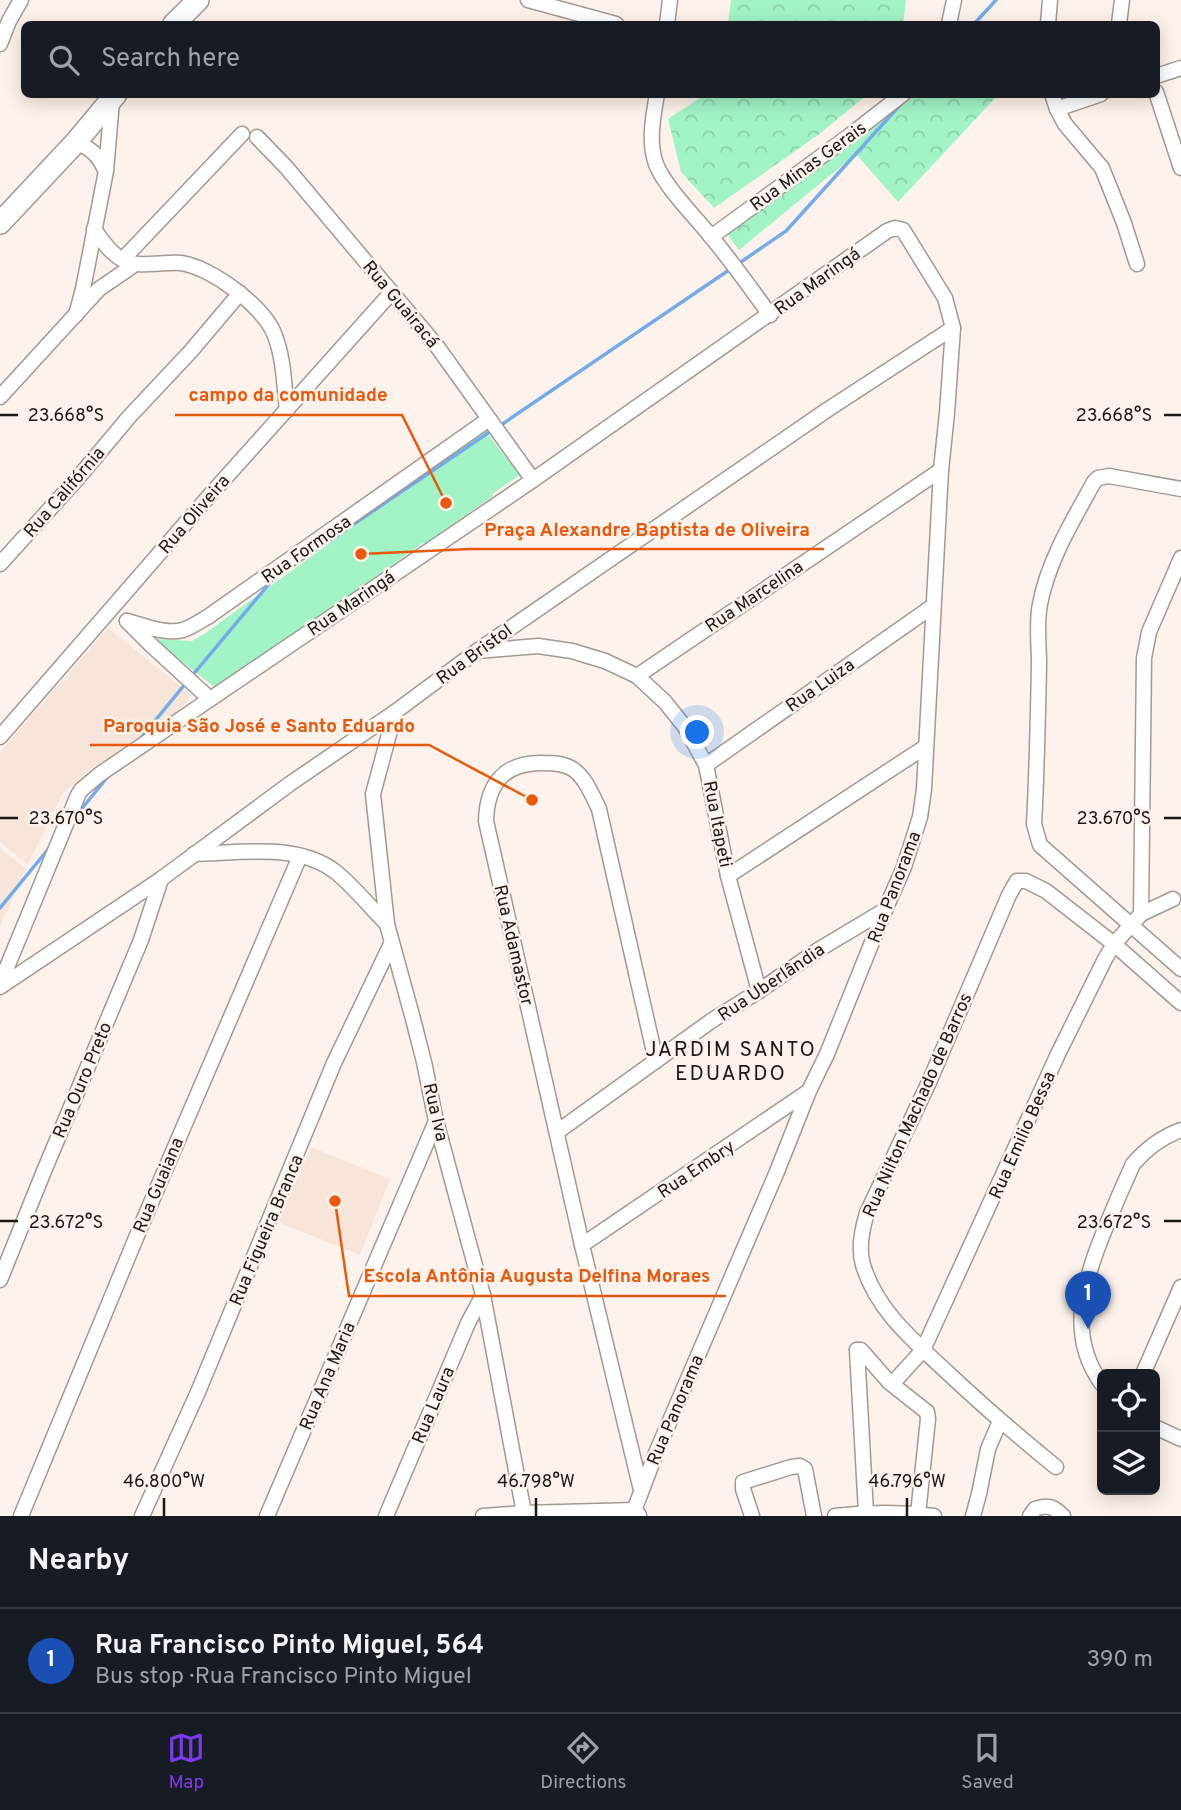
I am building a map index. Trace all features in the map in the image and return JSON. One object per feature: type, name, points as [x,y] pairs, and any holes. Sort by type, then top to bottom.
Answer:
[{"type":"main road","points":[[177,21],[195,1]]},
{"type":"main road","points":[[0,223],[113,98]]},
{"type":"street","points":[[0,44],[9,20],[21,0]]},
{"type":"street","points":[[528,0],[605,21]]},
{"type":"street","points":[[667,21],[670,0]]},
{"type":"street","points":[[950,21],[954,0]]},
{"type":"street","points":[[1048,21],[1050,0]]},
{"type":"street","points":[[1119,21],[1122,0]]},
{"type":"street","points":[[1160,75],[1181,68]]},
{"type":"street","points":[[76,315],[106,171],[114,98]]},
{"type":"street","points":[[656,98],[652,134],[657,165],[770,315]]},
{"type":"street","name":"Rua Minas Gerais","points":[[711,237],[898,98]]},
{"type":"street","points":[[1053,98],[1065,124],[1102,167],[1137,264]]},
{"type":"street","points":[[1057,109],[1089,98]]},
{"type":"street","points":[[1159,98],[1181,168]]},
{"type":"street","points":[[0,397],[99,289],[129,262],[242,134]]},
{"type":"street","name":"Rua Guairacá","points":[[257,137],[286,167],[436,345],[533,480]]},
{"type":"street","points":[[76,142],[90,148],[99,156],[106,171]]},
{"type":"street","name":"Rua Maringá","points":[[0,985],[81,790],[100,774],[533,480],[887,231],[898,228]]},
{"type":"street","name":"Rua Panorama","points":[[636,1514],[641,1490],[827,1054],[904,867],[920,817],[929,713],[941,470],[953,328],[945,298],[903,230],[898,228]]},
{"type":"street","points":[[94,229],[111,252],[129,262],[182,263],[205,270],[240,293],[267,321],[275,334],[280,351],[287,410]]},
{"type":"street","name":"Rua Califórnia","points":[[0,564],[240,293]]},
{"type":"street","name":"Rua Oliveira","points":[[0,737],[210,495],[391,293]]},
{"type":"street","name":"Rua Bristol","points":[[0,985],[161,879],[477,651],[827,410],[953,328]]},
{"type":"street","name":"Rua Formosa","points":[[127,621],[174,631],[183,630],[209,617],[489,419]]},
{"type":"street","name":"Rua Marcelina","points":[[637,676],[941,470]]},
{"type":"street","points":[[1181,489],[1127,478],[1098,478],[1073,519],[1052,566],[1040,604],[1038,628],[1034,824],[1040,845],[1181,969]]},
{"type":"street","points":[[1173,899],[1140,914],[1144,658],[1149,632],[1181,558]]},
{"type":"street","points":[[114,606],[150,645],[210,699]]},
{"type":"street","name":"Rua Luiza","points":[[706,765],[933,606]]},
{"type":"street","name":"Rua Itapeti","points":[[477,651],[538,646],[572,651],[605,661],[637,676],[665,702],[685,727],[706,765],[728,876],[759,990]]},
{"type":"street","name":"Rua Iva","points":[[395,712],[373,794],[387,924],[483,1294],[524,1513]]},
{"type":"street","points":[[728,876],[925,747]]},
{"type":"street","name":"Rua Adamastor","points":[[641,1490],[582,1245],[486,821],[486,804],[501,775],[520,765],[536,762],[556,763],[571,768],[582,778],[595,801],[656,1061]]},
{"type":"street","points":[[194,854],[269,852],[313,859],[336,872],[387,924]]},
{"type":"street","name":"Rua Guaiana","points":[[21,1516],[138,1233],[300,856]]},
{"type":"street","name":"Rua Ouro Preto","points":[[0,1280],[141,940],[161,879]]},
{"type":"street","name":"Rua Nilton Machado de Barros","points":[[1056,1467],[1000,1421],[897,1324],[877,1297],[862,1263],[862,1228],[1017,881],[1026,881],[1046,891],[1114,944]]},
{"type":"street","name":"Rua Uberlândia","points":[[557,1132],[711,1021],[818,950],[885,910]]},
{"type":"street","name":"Rua Emilio Bessa","points":[[892,1384],[923,1350],[1058,1054],[1105,959],[1114,944],[1140,914]]},
{"type":"street","name":"Rua Figueira Branca","points":[[142,1516],[198,1392],[334,1063],[391,944]]},
{"type":"street","points":[[1114,944],[1181,1003]]},
{"type":"street","name":"Rua Embry","points":[[582,1245],[809,1091]]},
{"type":"street","name":"Rua Ana Maria","points":[[267,1516],[436,1121]]},
{"type":"street","points":[[1097,1377],[1086,1354],[1081,1330],[1084,1289],[1091,1263],[1133,1164],[1159,1140],[1181,1130]]},
{"type":"street","points":[[1145,1369],[1181,1287]]},
{"type":"street","name":"Rua Laura","points":[[386,1516],[468,1323],[483,1294]]},
{"type":"street","points":[[866,1513],[858,1349],[892,1384],[928,1415],[918,1514]]},
{"type":"street","points":[[973,1516],[988,1449],[1000,1421]]},
{"type":"street","points":[[1160,1429],[1181,1439]]},
{"type":"street","points":[[752,1516],[743,1482],[800,1466],[805,1469],[814,1516]]},
{"type":"street","points":[[1031,1516],[1035,1509],[1048,1506],[1063,1516]]},
{"type":"street","points":[[483,1516],[524,1513],[636,1514]]},
{"type":"street","points":[[844,1515],[866,1513],[934,1516]]},
{"type":"shaded area","points":[[108,628],[192,695],[177,714],[91,769],[62,794],[28,865],[0,842],[0,752]]},
{"type":"shaded area","points":[[0,848],[26,869],[0,927]]},
{"type":"shaded area","points":[[311,1147],[390,1179],[360,1255],[278,1222]]},
{"type":"green space","points":[[731,0],[906,0],[903,21],[728,21]]},
{"type":"green space","points":[[700,98],[863,98],[818,135],[714,208],[681,172],[668,119]]},
{"type":"green space","points":[[910,98],[995,98],[898,202],[856,154],[739,250],[728,235]]},
{"type":"green space","points":[[485,431],[520,475],[217,689],[153,639],[192,641],[204,634]]},
{"type":"waterway","points":[[977,21],[996,0]]},
{"type":"waterway","points":[[738,264],[786,231],[906,98]]},
{"type":"waterway","points":[[498,427],[732,268]]},
{"type":"waterway","points":[[292,566],[491,431]]},
{"type":"waterway","points":[[191,677],[274,578]]},
{"type":"waterway","points":[[140,739],[186,683]]},
{"type":"waterway","points":[[75,817],[110,774]]},
{"type":"waterway","points":[[0,908],[50,847]]},
{"type":"place","name":"campo da comunidade","points":[[446,503]]},
{"type":"place","name":"Praça Alexandre Baptista de Oliveira","points":[[361,554]]},
{"type":"place","name":"Paroquia São José e Santo Eduardo","points":[[532,800]]},
{"type":"place","name":"Escola Antônia Augusta Delfina Moraes","points":[[335,1201]]},
{"type":"place","name":"Rua Francisco Pinto Miguel, 564","points":[[1088,1329]]},
{"type":"district","name":"JARDIM SANTO EDUARDO","points":[[731,1061]]}]
